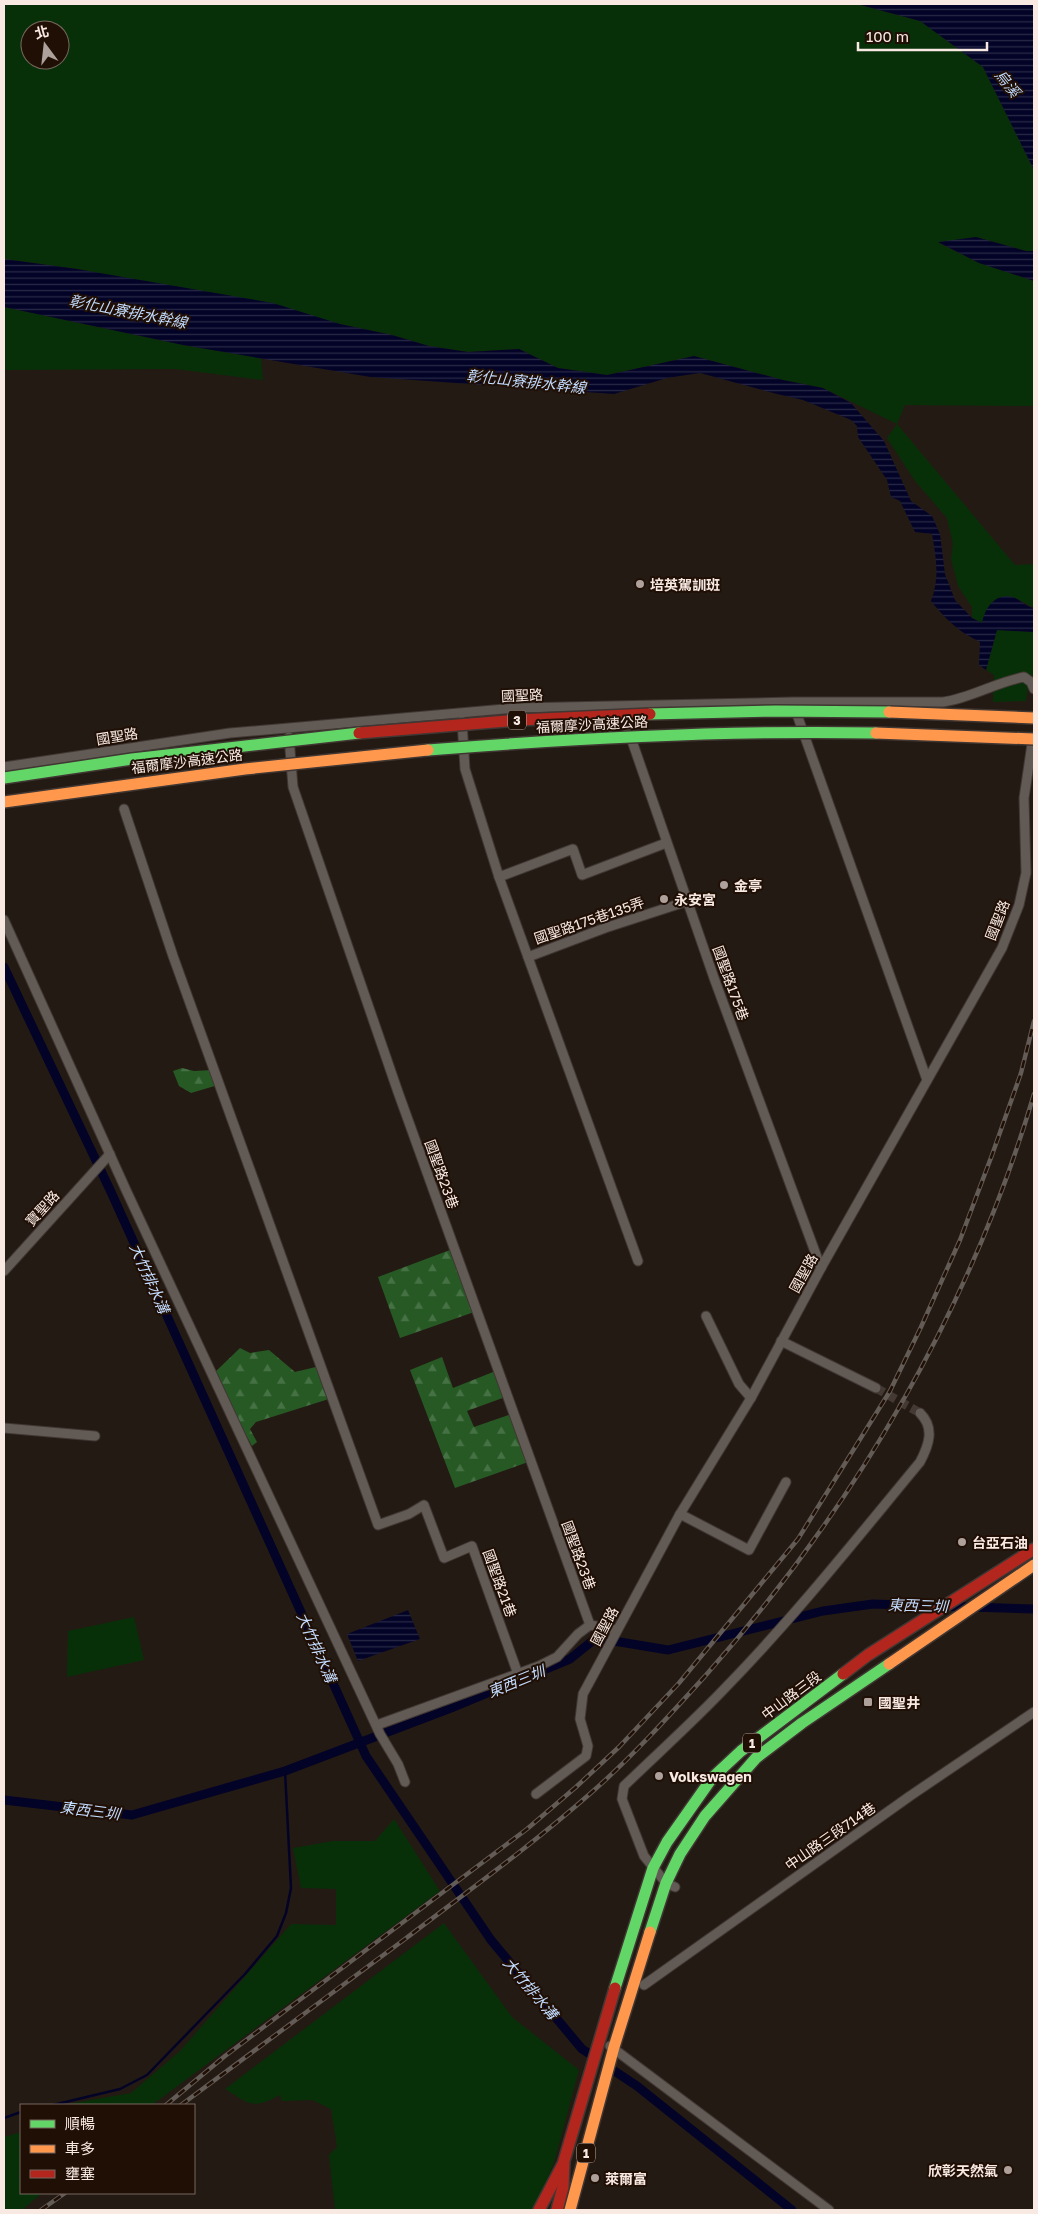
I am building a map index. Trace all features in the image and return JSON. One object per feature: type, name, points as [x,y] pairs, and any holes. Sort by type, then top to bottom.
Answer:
[{"type":"main road","name":"福爾摩沙高速公路","points":[[4,778],[227,746],[355,733],[581,715],[809,710],[908,711],[1034,718]]},
{"type":"main road","name":"福爾摩沙高速公路","points":[[4,802],[159,779],[336,758],[438,748],[574,739],[710,733],[822,732],[1034,739]]},
{"type":"main road","name":"中山路三段","points":[[600,2044],[632,1930],[653,1868],[677,1826],[712,1778],[741,1750],[866,1652],[1034,1549]]},
{"type":"main road","name":"1","points":[[570,2210],[614,2048],[680,1854],[705,1816],[756,1758],[802,1723],[882,1674],[1034,1565]]},
{"type":"main road","points":[[866,1652],[882,1674]]},
{"type":"main road","name":"1","points":[[539,2210],[564,2161],[600,2044]]},
{"type":"main road","name":"1","points":[[557,2210],[563,2187],[564,2161]]},
{"type":"street","name":"國聖路","points":[[4,767],[220,734],[516,708],[793,702],[943,702],[959,699],[1014,679],[1024,678],[1031,682],[1034,689]]},
{"type":"street","points":[[793,702],[926,1080]]},
{"type":"street","name":"國聖路175巷","points":[[620,705],[666,842],[821,1268]]},
{"type":"street","points":[[461,713],[465,769],[499,877],[638,1261]]},
{"type":"street","name":"國聖路23巷","points":[[288,727],[293,787],[398,1092],[590,1625]]},
{"type":"street","name":"國聖路","points":[[536,1794],[586,1756],[588,1746],[580,1719],[582,1694],[680,1514],[750,1398],[926,1080],[1002,948],[1018,906],[1026,873],[1024,798],[1034,732]]},
{"type":"street","name":"國聖路21巷","points":[[124,809],[173,956],[378,1525],[408,1514],[424,1505],[444,1558],[472,1546],[518,1674]]},
{"type":"street","points":[[499,877],[573,849],[582,875],[666,842]]},
{"type":"street","name":"國聖路175巷135弄","points":[[528,957],[605,928],[688,901]]},
{"type":"street","points":[[4,920],[110,1154],[380,1734],[398,1764],[405,1782]]},
{"type":"street","name":"寶聖路","points":[[4,1271],[110,1154]]},
{"type":"street","points":[[706,1316],[739,1384],[750,1398]]},
{"type":"street","points":[[781,1341],[876,1388]]},
{"type":"street","points":[[671,1885],[653,1868],[644,1856],[622,1799],[624,1786],[726,1687],[766,1644],[812,1593],[920,1462],[930,1438],[930,1428],[920,1412]]},
{"type":"street","points":[[4,1428],[95,1436]]},
{"type":"street","points":[[680,1514],[749,1550],[786,1482]]},
{"type":"street","points":[[376,1725],[539,1666],[557,1657],[578,1634],[590,1625],[617,1630]]},
{"type":"street","name":"中山路三段714巷","points":[[644,1985],[910,1796],[1034,1712]]},
{"type":"street","points":[[600,2044],[614,2048],[829,2210]]},
{"type":"green space","points":[[857,4],[920,21],[983,67],[1034,170],[1034,251],[1026,251],[976,237],[939,243],[979,263],[1034,281],[1034,406],[905,405],[897,424],[823,388],[783,380],[694,356],[607,375],[558,368],[519,349],[468,352],[429,346],[392,335],[77,269],[4,259],[4,5]]},
{"type":"green space","points":[[4,307],[183,345],[261,358],[263,380],[175,369],[4,370]]},
{"type":"green space","points":[[897,424],[1015,565],[1034,564],[1034,608],[1013,597],[982,623],[972,618],[972,607],[958,586],[951,559],[953,544],[947,518],[915,481],[887,438]]},
{"type":"green space","points":[[997,630],[1034,632],[1034,685],[1028,685],[1026,701],[993,702],[994,675],[986,670]]},
{"type":"green space","points":[[182,1068],[194,1071],[213,1070],[218,1085],[191,1093],[179,1086],[173,1071]]},
{"type":"green space","points":[[450,1250],[477,1311],[400,1338],[378,1277]]},
{"type":"green space","points":[[240,1348],[250,1353],[269,1350],[295,1372],[320,1366],[332,1398],[256,1422],[250,1429],[257,1442],[252,1446],[213,1374]]},
{"type":"green space","points":[[442,1357],[453,1388],[498,1370],[508,1396],[467,1411],[474,1427],[514,1413],[531,1461],[455,1488],[410,1370]]},
{"type":"green space","points":[[134,1617],[144,1660],[67,1677],[68,1631]]},
{"type":"green space","points":[[394,1819],[440,1891],[153,2104],[68,2104],[131,2093],[180,2051],[291,1924],[336,1925],[336,1889],[301,1888],[293,1848],[333,1841],[375,1841]]},
{"type":"green space","points":[[444,1923],[512,2017],[579,2070],[554,2163],[534,2210],[335,2210],[329,2155],[337,2147],[331,2109],[312,2100],[282,2101],[280,2095],[257,2104],[251,2103],[225,2089]]},
{"type":"green space","points":[[20,2132],[20,2194],[41,2194],[22,2210],[4,2210],[4,2137]]},
{"type":"water","name":"烏溪","points":[[857,4],[1034,4],[1034,170],[983,67],[920,21]]},
{"type":"water","points":[[976,237],[1026,251],[1034,251],[1034,281],[979,263],[938,242]]},
{"type":"water","name":"彰化山寮排水幹線","points":[[4,259],[77,269],[273,303],[340,324],[392,335],[429,346],[468,352],[519,349],[558,368],[607,375],[694,356],[783,380],[823,388],[851,403],[884,441],[911,501],[932,516],[940,534],[945,574],[955,600],[972,618],[982,623],[988,607],[992,603],[1001,597],[1015,598],[1034,608],[1034,632],[997,630],[986,670],[979,665],[980,642],[965,634],[953,624],[931,601],[936,584],[936,559],[932,534],[915,532],[900,501],[891,497],[887,480],[858,437],[857,426],[851,420],[803,400],[700,373],[667,378],[614,394],[370,377],[183,345],[4,307]]},
{"type":"water","points":[[408,1610],[420,1639],[358,1661],[347,1634]]},
{"type":"waterway","name":"大竹排水溝","points":[[4,967],[111,1192],[366,1756],[491,1940],[582,2049],[596,2058]]},
{"type":"waterway","name":"東西三圳","points":[[4,1800],[132,1815],[285,1771],[451,1708],[570,1659],[596,1638],[668,1650],[823,1611],[873,1604],[1034,1609]]},
{"type":"waterway","points":[[57,2104],[120,2089],[147,2075],[245,1974],[277,1936],[286,1913],[291,1888],[285,1771]]},
{"type":"waterway","name":"大竹排水溝","points":[[607,2066],[637,2086],[792,2210]]},
{"type":"waterway","points":[[4,2118],[20,2112]]},
{"type":"tunnel","points":[[876,1388],[920,1413]]},
{"type":"railway","points":[[167,2104],[225,2056],[527,1829],[576,1787],[619,1747],[679,1683],[798,1539],[890,1391],[921,1327],[960,1240],[992,1155],[1021,1073],[1034,1021]]},
{"type":"railway","points":[[182,2104],[500,1867],[592,1792],[664,1721],[760,1611],[811,1544],[858,1474],[902,1403],[942,1328],[977,1252],[1008,1174],[1034,1094]]},
{"type":"railway","points":[[41,2210],[64,2194]]},
{"type":"traffic: fast","points":[[650,714],[776,711],[889,712]]},
{"type":"traffic: fast","points":[[428,750],[652,736],[820,732],[876,733]]},
{"type":"traffic: fast","points":[[4,778],[132,759],[359,733]]},
{"type":"traffic: fast","points":[[650,1932],[666,1883],[680,1854],[705,1816],[756,1758],[802,1723],[889,1664]]},
{"type":"traffic: fast","points":[[615,1988],[653,1868],[667,1842],[712,1778],[741,1751],[843,1674]]},
{"type":"traffic: slow","points":[[889,712],[1034,718]]},
{"type":"traffic: slow","points":[[876,733],[1034,739]]},
{"type":"traffic: slow","points":[[4,802],[245,769],[428,750]]},
{"type":"traffic: slow","points":[[889,1664],[1034,1565]]},
{"type":"traffic: slow","points":[[570,2210],[614,2047],[650,1932]]},
{"type":"traffic: jam","points":[[359,733],[518,720],[650,714]]},
{"type":"traffic: jam","points":[[843,1674],[868,1655],[1034,1549]]},
{"type":"traffic: jam","points":[[557,2210],[563,2187],[564,2161],[615,1988]]},
{"type":"traffic: jam","points":[[539,2210],[563,2164]]},
{"type":"place","name":"培英駕訓班","points":[[640,584]]},
{"type":"place","name":"金亭","points":[[724,885]]},
{"type":"place","name":"永安宮","points":[[664,899]]},
{"type":"place","name":"台亞石油","points":[[962,1542]]},
{"type":"place","name":"國聖井","points":[[868,1702]]},
{"type":"place","name":"Volkswagen","points":[[659,1776]]},
{"type":"place","name":"欣彰天然氣","points":[[1008,2170]]},
{"type":"place","name":"萊爾富","points":[[595,2178]]}]
